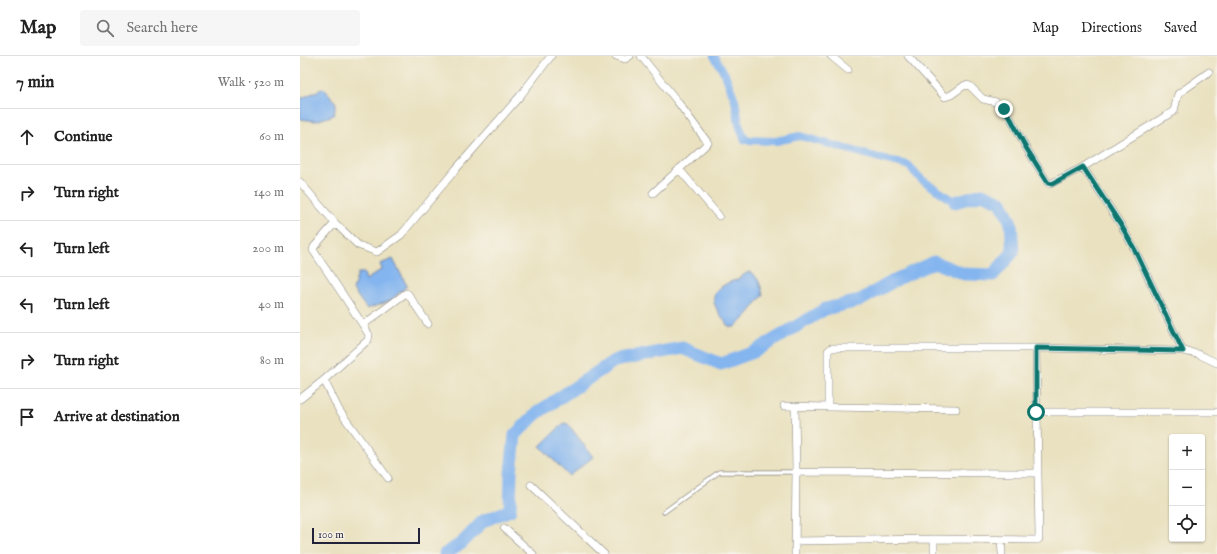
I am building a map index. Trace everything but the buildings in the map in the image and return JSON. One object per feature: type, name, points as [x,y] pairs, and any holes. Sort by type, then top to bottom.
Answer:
[{"type":"street","points":[[300,182],[336,223],[358,245],[377,252],[401,235],[520,96],[551,56]]},
{"type":"street","points":[[616,56],[625,59],[630,56]]},
{"type":"street","points":[[641,56],[682,106],[708,142],[653,193]]},
{"type":"street","points":[[831,56],[848,70]]},
{"type":"street","points":[[908,56],[945,97],[951,95],[966,85],[970,86],[983,99],[996,102],[1011,119],[1025,146],[1048,183],[1052,184],[1083,167],[1174,111],[1178,94],[1209,72]]},
{"type":"street","points":[[1083,167],[1121,225],[1136,252],[1183,351]]},
{"type":"street","points":[[679,169],[719,216]]},
{"type":"street","points":[[300,399],[324,380],[368,340],[369,335],[364,325],[314,250],[314,247],[336,223]]},
{"type":"street","points":[[364,325],[406,293],[428,324]]},
{"type":"street","points":[[828,407],[828,351],[832,348],[1036,348],[1183,351],[1198,354],[1217,363]]},
{"type":"street","points":[[795,540],[1039,539],[1036,348]]},
{"type":"street","points":[[324,380],[339,410],[388,478]]},
{"type":"street","points":[[784,406],[956,409]]},
{"type":"street","points":[[795,406],[795,554]]},
{"type":"street","points":[[1036,412],[1217,412]]},
{"type":"street","points":[[796,472],[1038,473]]},
{"type":"street","points":[[531,485],[604,554]]},
{"type":"street","points":[[504,528],[533,554]]},
{"type":"street","points":[[934,539],[934,554]]},
{"type":"street","points":[[1002,540],[1002,554]]},
{"type":"lane","points":[[664,512],[719,472],[796,472]]},
{"type":"water","points":[[324,88],[336,103],[334,115],[316,121],[300,119],[300,99]]},
{"type":"water","points":[[393,259],[407,286],[390,301],[367,309],[353,290],[358,273],[364,273],[366,280],[382,269],[380,264]]},
{"type":"water","points":[[749,272],[757,278],[763,295],[744,319],[735,327],[729,327],[716,308],[714,297],[716,292],[721,287]]},
{"type":"water","points":[[564,423],[568,424],[593,457],[569,476],[540,446]]},
{"type":"waterway","points":[[714,56],[725,74],[735,100],[739,125],[745,140],[776,141],[800,136],[908,165],[921,179],[955,202]]},
{"type":"waterway","points":[[445,554],[462,543],[483,521],[510,510],[511,473],[515,435],[537,413],[614,361],[682,348],[721,364],[754,352],[825,309],[859,301],[897,279],[934,262],[964,274],[993,275],[1013,252],[1011,223],[1001,202],[982,194],[955,202]]},
{"type":"route","points":[[1004,109],[1048,183],[1052,184],[1083,167],[1121,225],[1136,252],[1154,287],[1183,351],[1036,348],[1036,412]]}]
